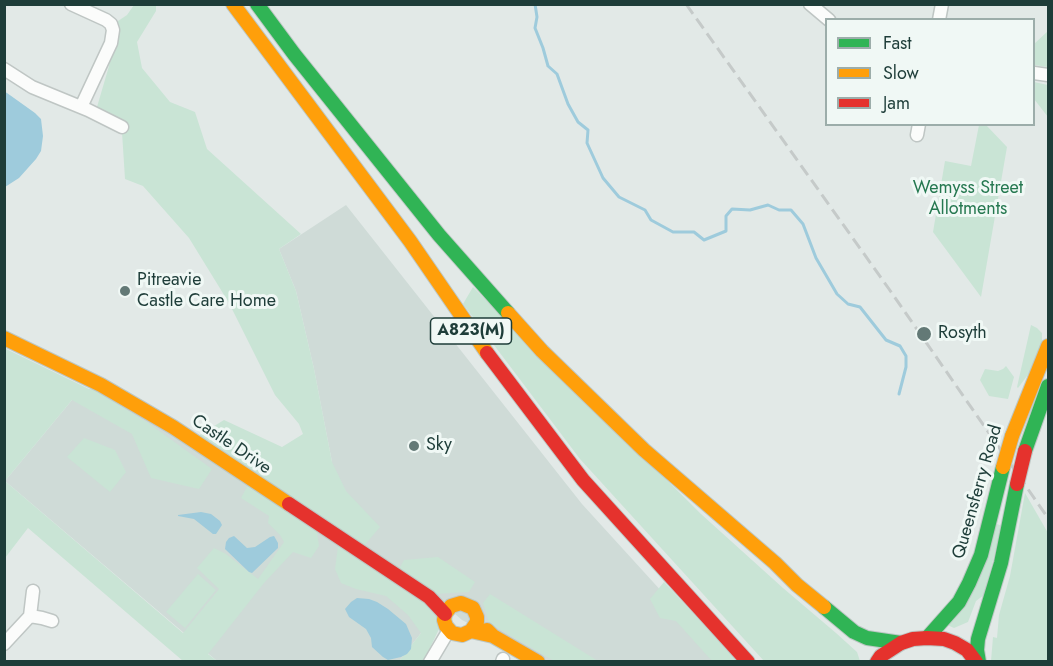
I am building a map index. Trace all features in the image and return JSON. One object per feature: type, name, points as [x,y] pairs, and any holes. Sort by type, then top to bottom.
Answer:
[{"type":"main road","name":"A823(M)","points":[[233,4],[410,241],[482,346],[583,480],[748,662]]},
{"type":"main road","name":"A823(M)","points":[[257,4],[294,54],[439,235],[542,351],[644,450],[775,563],[797,585],[854,632],[867,638],[901,643]]},
{"type":"main road","name":"Castle Drive","points":[[4,338],[101,385],[147,411],[448,610]]},
{"type":"main road","name":"Queensferry Road","points":[[927,638],[959,602],[981,555],[1012,436],[1048,346]]},
{"type":"main road","name":"Queensferry Road","points":[[978,662],[978,639],[1001,563],[1025,451],[1048,386]]},
{"type":"main road","name":"Castle Drive","points":[[453,632],[444,620],[448,610],[461,603],[470,605],[475,612],[474,626],[538,662]]},
{"type":"main road","points":[[453,632],[467,634],[474,626]]},
{"type":"main road","points":[[877,662],[881,656],[901,643],[927,638],[944,639],[955,643],[967,650],[978,662]]},
{"type":"street","points":[[70,4],[106,20],[111,24],[113,30],[111,43],[81,107]]},
{"type":"street","points":[[810,4],[827,18]]},
{"type":"street","points":[[4,69],[32,87],[122,127]]},
{"type":"street","points":[[4,644],[30,616],[33,591]]},
{"type":"street","points":[[30,616],[52,621]]},
{"type":"street","points":[[430,662],[432,656],[453,632]]},
{"type":"shaded area","points":[[346,205],[582,504],[725,661],[548,661],[507,638],[479,629],[455,614],[421,633],[399,661],[217,661],[5,481],[72,400],[101,385],[318,525],[332,462],[296,291],[279,249]]},
{"type":"green space","points":[[134,5],[156,5],[156,11],[137,42],[142,68],[170,102],[195,112],[207,149],[301,234],[279,249],[296,291],[332,462],[346,491],[380,527],[363,547],[198,436],[224,420],[282,447],[303,434],[299,424],[275,395],[229,303],[189,238],[143,186],[125,179],[122,132],[97,107],[109,66],[115,23],[127,15]]},
{"type":"green space","points":[[1048,31],[1048,67],[1035,65],[1035,43]]},
{"type":"green space","points":[[1035,82],[1048,85],[1048,117],[1035,100]]},
{"type":"green space","name":"Wemyss Street Allotments","points":[[979,126],[987,126],[1007,147],[981,297],[933,232],[945,161],[971,166]]},
{"type":"green space","points":[[473,287],[701,514],[857,652],[860,661],[764,661],[580,459],[463,304]]},
{"type":"green space","points":[[1031,325],[1042,333],[1042,347],[1030,372],[1018,388],[1017,387]]},
{"type":"green space","points":[[4,348],[93,389],[148,423],[212,469],[199,489],[151,478],[132,434],[72,400],[5,481],[183,633],[219,589],[197,568],[214,548],[226,554],[258,579],[284,542],[268,523],[269,516],[241,498],[248,485],[317,532],[319,546],[311,558],[293,552],[264,583],[208,654],[217,661],[183,661],[28,528],[5,558]]},
{"type":"green space","points":[[1006,366],[1014,377],[1008,399],[989,396],[980,380],[985,369],[998,371]]},
{"type":"green space","points":[[84,438],[115,450],[126,472],[110,492],[67,457]]},
{"type":"green space","points":[[1025,493],[1048,533],[1048,661],[991,661],[993,637],[997,638],[999,615],[1010,576]]},
{"type":"green space","points":[[997,524],[1002,526],[984,595],[976,601],[968,622],[954,628],[945,624]]},
{"type":"green space","points":[[339,539],[437,612],[439,629],[424,661],[399,661],[421,633],[408,615],[386,596],[341,583],[335,569]]},
{"type":"green space","points":[[438,557],[475,582],[469,592],[433,594],[398,571],[404,560]]},
{"type":"green space","points":[[198,574],[216,590],[185,628],[166,612]]},
{"type":"green space","points":[[664,582],[737,661],[712,661],[676,621],[660,618],[650,599]]},
{"type":"green space","points":[[490,594],[598,661],[554,661],[489,623],[483,603]]},
{"type":"water","points":[[5,92],[41,119],[43,136],[41,151],[36,159],[19,178],[5,187]]},
{"type":"water","points":[[201,512],[211,514],[220,521],[222,525],[216,534],[194,519],[178,516]]},
{"type":"water","points":[[234,536],[247,548],[255,547],[274,536],[278,548],[252,573],[225,549],[226,542]]},
{"type":"water","points":[[357,598],[377,602],[406,624],[412,638],[411,649],[407,654],[388,660],[372,647],[371,638],[366,629],[349,617],[345,609]]},
{"type":"waterway","points":[[535,4],[537,17],[535,28],[548,66],[557,74],[568,104],[578,122],[588,130],[587,143],[603,178],[619,197],[645,210],[651,220],[673,232],[694,232],[704,240],[726,231],[726,216],[732,209],[750,210],[768,205],[779,210],[791,210],[803,224],[816,258],[837,294],[848,304],[860,307],[886,340],[900,346],[906,356],[906,367],[899,394]]},
{"type":"railway","points":[[686,4],[889,289],[1048,518]]},
{"type":"traffic: fast","points":[[257,4],[294,54],[439,235],[508,313]]},
{"type":"traffic: fast","points":[[1025,451],[1048,386]]},
{"type":"traffic: fast","points":[[927,638],[959,602],[969,583],[981,555],[1003,467]]},
{"type":"traffic: fast","points":[[979,662],[978,639],[1001,563],[1017,484]]},
{"type":"traffic: fast","points":[[824,607],[854,632],[867,638],[901,643]]},
{"type":"traffic: slow","points":[[233,4],[410,241],[487,353]]},
{"type":"traffic: slow","points":[[508,313],[542,351],[644,450],[824,607]]},
{"type":"traffic: slow","points":[[4,338],[101,385],[173,427],[289,504]]},
{"type":"traffic: slow","points":[[1012,436],[1048,346]]},
{"type":"traffic: slow","points":[[1003,467],[1012,436]]},
{"type":"traffic: slow","points":[[471,631],[477,622],[473,608],[461,603],[451,606],[444,620],[452,633],[462,635],[471,631],[493,636]]},
{"type":"traffic: slow","points":[[487,630],[493,636],[538,662]]},
{"type":"traffic: jam","points":[[487,353],[583,480],[748,662]]},
{"type":"traffic: jam","points":[[1017,484],[1025,451]]},
{"type":"traffic: jam","points":[[289,504],[429,597],[445,614]]},
{"type":"traffic: jam","points":[[877,662],[881,656],[901,643],[927,638],[944,639],[955,643],[967,650],[976,662]]},
{"type":"place","name":"Pitreavie Castle Care Home","points":[[125,291]]},
{"type":"place","name":"Rosyth","points":[[924,334]]},
{"type":"place","name":"Sky","points":[[414,446]]}]
